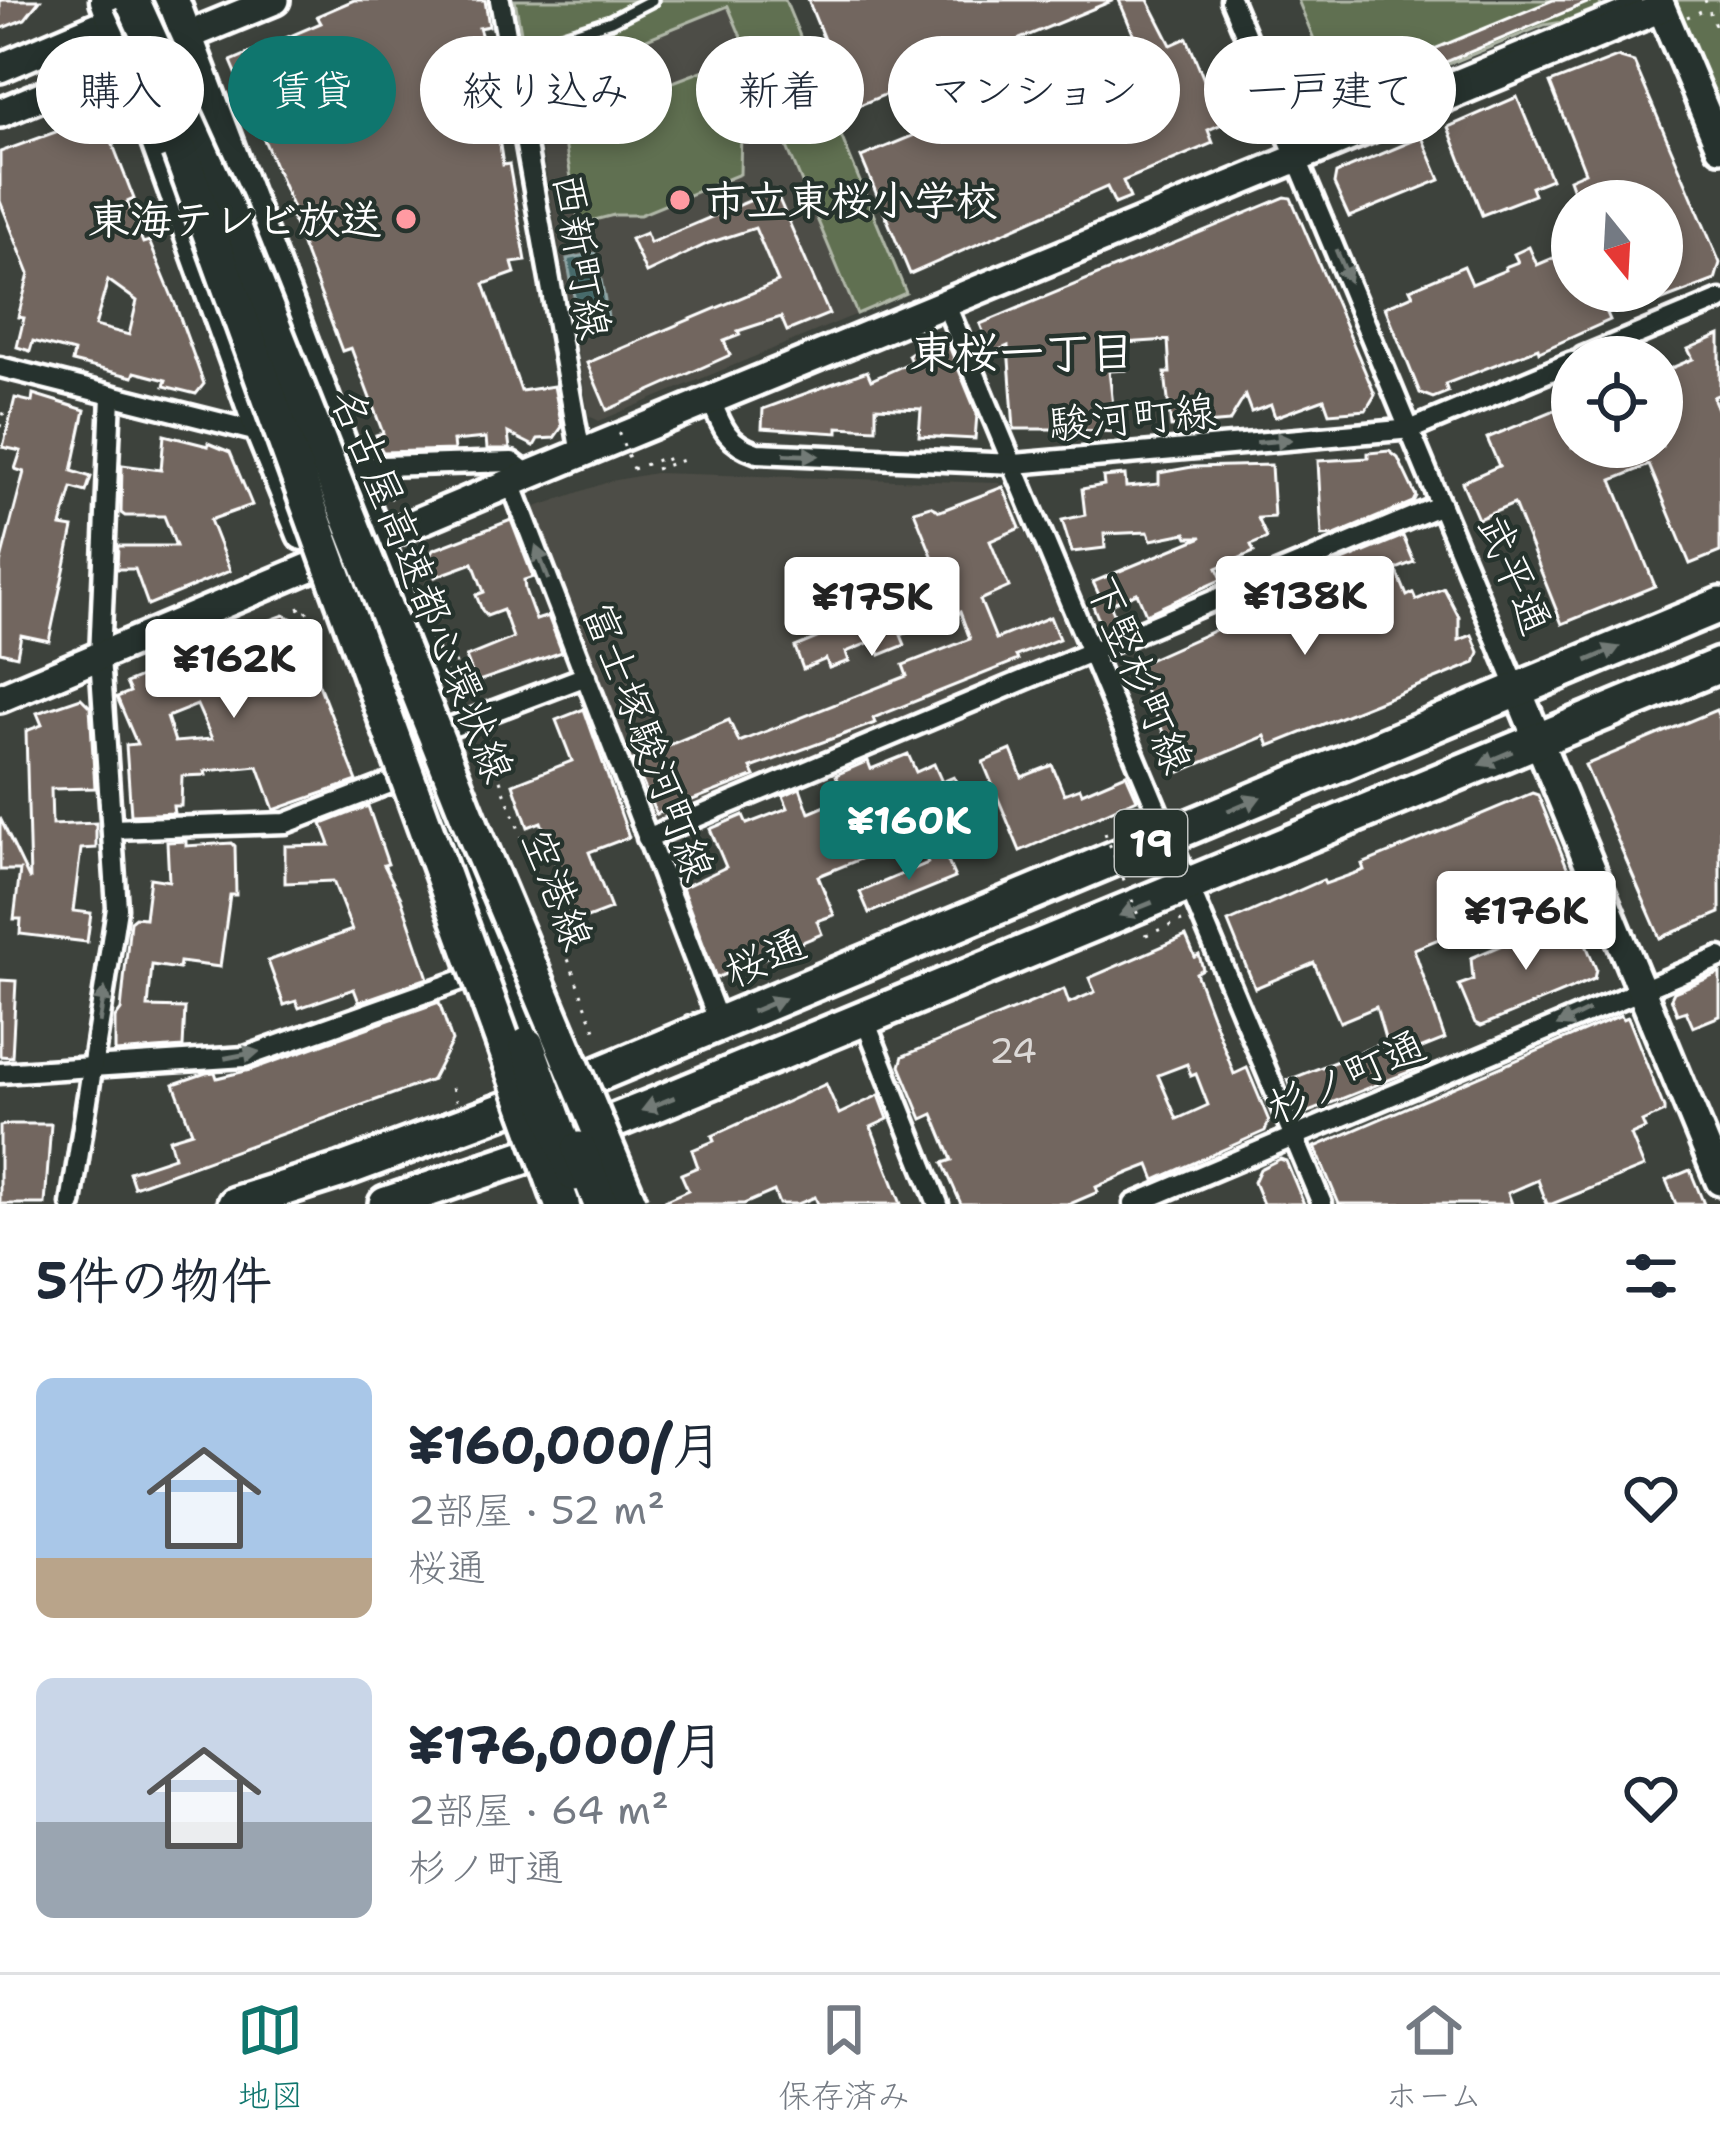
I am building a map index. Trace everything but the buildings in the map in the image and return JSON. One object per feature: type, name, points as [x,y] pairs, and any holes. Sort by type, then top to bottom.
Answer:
[{"type":"highway","points":[[121,5],[562,1204]]},
{"type":"highway","name":"名古屋高速都心環状線","points":[[121,5],[225,205],[477,840],[629,1204]]},
{"type":"highway","points":[[209,288],[242,312],[330,561],[551,1101],[585,1204]]},
{"type":"highway","name":"桜通","points":[[235,1204],[582,1081],[1720,605]]},
{"type":"highway","name":"19","points":[[386,1204],[600,1127],[1720,665]]},
{"type":"highway","name":"空港線","points":[[582,1081],[629,1204]]},
{"type":"highway","points":[[551,1101],[569,1126],[601,1204]]},
{"type":"highway","points":[[509,1109],[549,1204]]},
{"type":"main road","name":"空港線","points":[[173,0],[187,36]]},
{"type":"main road","points":[[121,5],[123,36]]},
{"type":"main road","name":"空港線","points":[[204,82],[582,1081]]},
{"type":"main road","points":[[155,144],[262,433],[330,561],[398,780],[470,977],[509,1109]]},
{"type":"street","points":[[0,68],[121,5],[160,0]]},
{"type":"street","points":[[189,36],[275,0]]},
{"type":"street","name":"西新町線","points":[[500,0],[506,36]]},
{"type":"street","name":"武平通","points":[[1231,0],[1720,1181]]},
{"type":"street","points":[[0,698],[1660,7],[1720,147]]},
{"type":"street","points":[[0,113],[36,98]]},
{"type":"street","name":"西新町線","points":[[525,144],[581,454]]},
{"type":"street","points":[[1633,336],[1720,300]]},
{"type":"street","name":"下竪杉町線","points":[[946,305],[1322,1204]]},
{"type":"street","points":[[0,368],[262,433]]},
{"type":"street","name":"駿河町線","points":[[712,402],[723,431],[737,446],[758,453],[1015,464],[1412,429],[1551,371]]},
{"type":"street","points":[[71,1204],[117,908],[100,658],[111,396]]},
{"type":"street","points":[[350,467],[512,462],[520,479]]},
{"type":"street","name":"富士塚駿河町線","points":[[520,479],[586,676],[720,1025]]},
{"type":"street","points":[[647,838],[1441,505]]},
{"type":"street","points":[[448,728],[586,676]]},
{"type":"street","points":[[112,829],[286,823],[398,780]]},
{"type":"street","name":"杉ノ町通","points":[[1134,1204],[1720,957]]},
{"type":"street","points":[[0,1073],[245,1058],[470,977]]},
{"type":"street","points":[[864,1018],[938,1204]]},
{"type":"lane","points":[[563,36],[623,16],[652,0]]},
{"type":"lane","points":[[1456,80],[1660,7]]},
{"type":"path","points":[[1705,0],[1720,38]]},
{"type":"path","points":[[1660,7],[1708,8]]},
{"type":"path","points":[[0,427],[5,407]]},
{"type":"path","points":[[614,422],[633,469],[666,457],[669,465]]},
{"type":"path","points":[[656,469],[686,459]]},
{"type":"path","points":[[298,609],[304,606],[317,644]]},
{"type":"path","points":[[1105,833],[1146,934],[1181,921]]},
{"type":"shaded area","name":"市立東桜小学校","points":[[728,6],[741,36],[696,36],[696,144],[786,144],[857,314],[599,421],[589,416],[541,144],[672,144],[672,36],[655,36]]},
{"type":"shaded area","points":[[655,473],[999,483],[1006,488],[1072,641],[1068,648],[657,820],[646,815],[531,515],[536,507],[611,481]]},
{"type":"green space","points":[[515,0],[785,0],[800,36],[741,36],[728,6],[654,36],[522,36]]},
{"type":"green space","points":[[1298,0],[1601,0],[1600,7],[1456,61],[1456,36],[1313,36]]},
{"type":"green space","points":[[1672,0],[1720,0],[1720,113]]},
{"type":"green space","points":[[696,73],[696,144],[741,144],[740,174],[640,215],[614,215],[579,224],[565,144],[672,144],[672,82]]},
{"type":"green space","points":[[786,144],[844,144],[906,293],[857,314]]},
{"type":"water","points":[[596,253],[609,322],[580,328],[567,259]]},
{"type":"place","name":"市立東桜小学校","points":[[680,200]]},
{"type":"place","name":"東海テレビ放送","points":[[406,219]]},
{"type":"district","name":"東桜一丁目","points":[[1022,352]]}]
